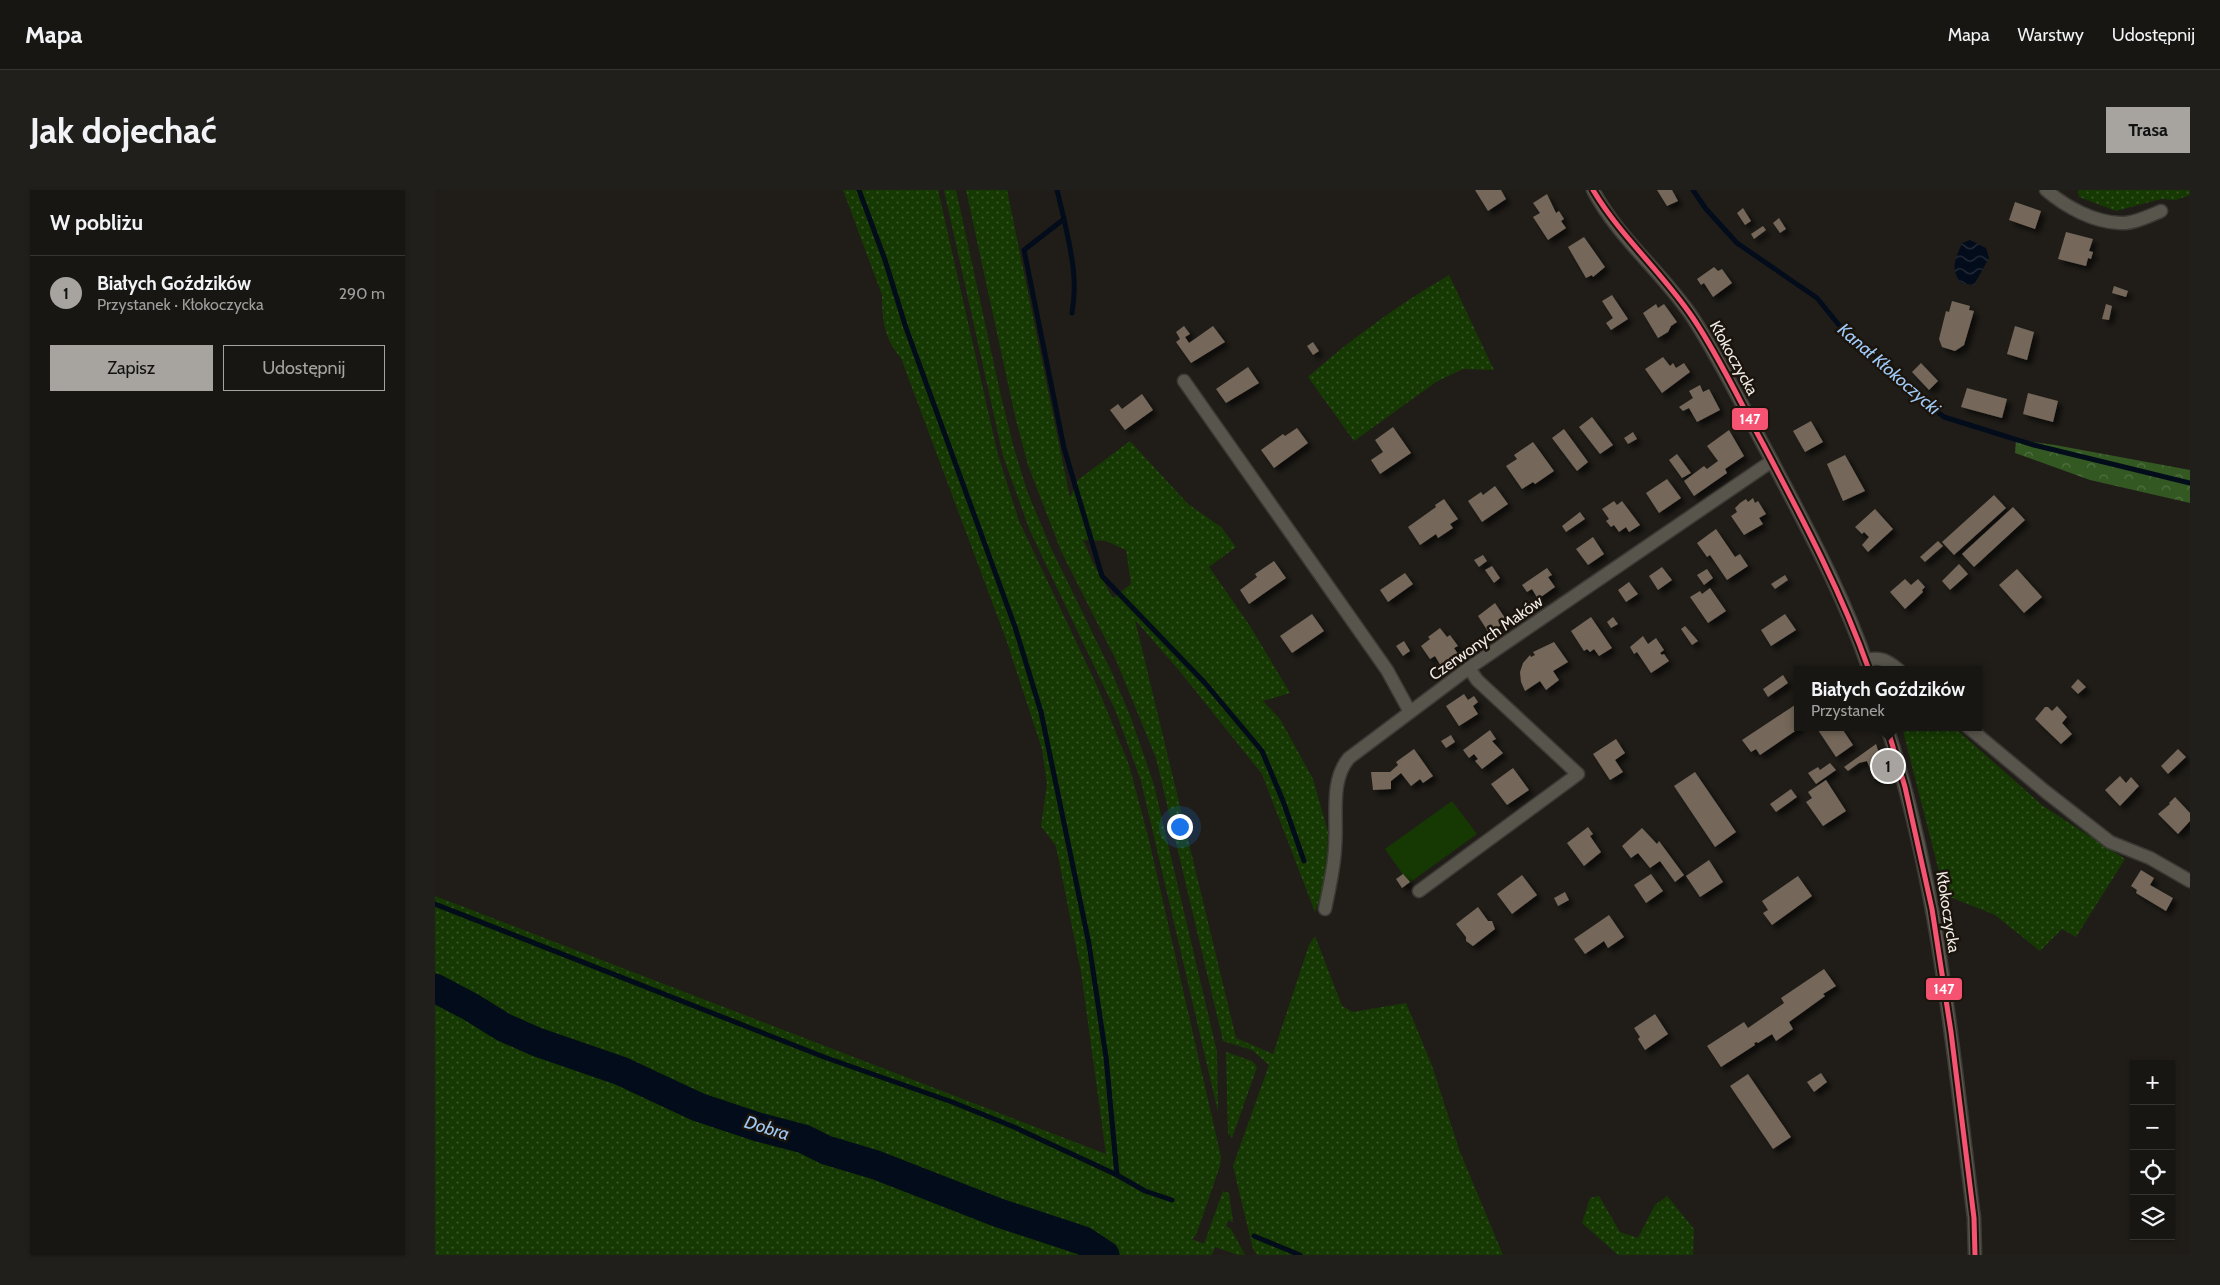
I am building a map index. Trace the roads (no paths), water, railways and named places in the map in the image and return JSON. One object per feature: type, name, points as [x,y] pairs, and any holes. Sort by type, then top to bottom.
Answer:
[{"type":"street","name":"Kłokoczycka","points":[[1593,190],[1612,220],[1672,288],[1694,319],[1772,460],[1852,623],[1867,665]]},
{"type":"street","points":[[2046,190],[2070,208],[2097,219],[2121,223],[2161,211]]},
{"type":"street","points":[[1184,381],[1387,670],[1410,712]]},
{"type":"street","name":"Czerwonych Maków","points":[[1325,909],[1335,848],[1338,778],[1349,758],[1469,668],[1772,460]]},
{"type":"street","points":[[1867,665],[1882,659],[1893,666]]},
{"type":"street","points":[[1419,891],[1578,774],[1477,680],[1469,668]]},
{"type":"street","name":"Kłokoczycka","points":[[1888,731],[1901,771],[1931,900],[1974,1218],[1975,1255]]},
{"type":"street","points":[[1973,731],[2110,842],[2151,858],[2190,881]]},
{"type":"water","points":[[1970,240],[1986,248],[1989,258],[1974,285],[1961,283],[1957,278],[1954,268],[1962,243]]},
{"type":"waterway","points":[[435,904],[824,1057],[952,1102],[1014,1127],[1117,1175],[1106,1057],[1089,944],[1041,712],[1015,627],[906,328],[885,260],[859,190]]},
{"type":"waterway","points":[[1057,190],[1064,219],[1024,250],[1064,448],[1102,576],[1205,683],[1262,751],[1283,801],[1304,861]]},
{"type":"waterway","name":"Kanał Kłokoczycki","points":[[1693,190],[1706,209],[1737,243],[1817,298],[1847,335],[1890,366],[1919,397],[1944,417],[2034,445],[2190,483]]},
{"type":"waterway","points":[[1064,219],[1074,277],[1072,313]]},
{"type":"waterway","name":"Dobra","points":[[435,988],[503,1027],[537,1042],[621,1071],[698,1107],[758,1127],[804,1139],[826,1150],[876,1165],[999,1213],[1084,1241],[1105,1255]]},
{"type":"waterway","points":[[1117,1175],[1145,1191],[1172,1200]]},
{"type":"waterway","points":[[1254,1236],[1300,1255]]},
{"type":"place","name":"Białych Goździków","points":[[1888,766]]}]
